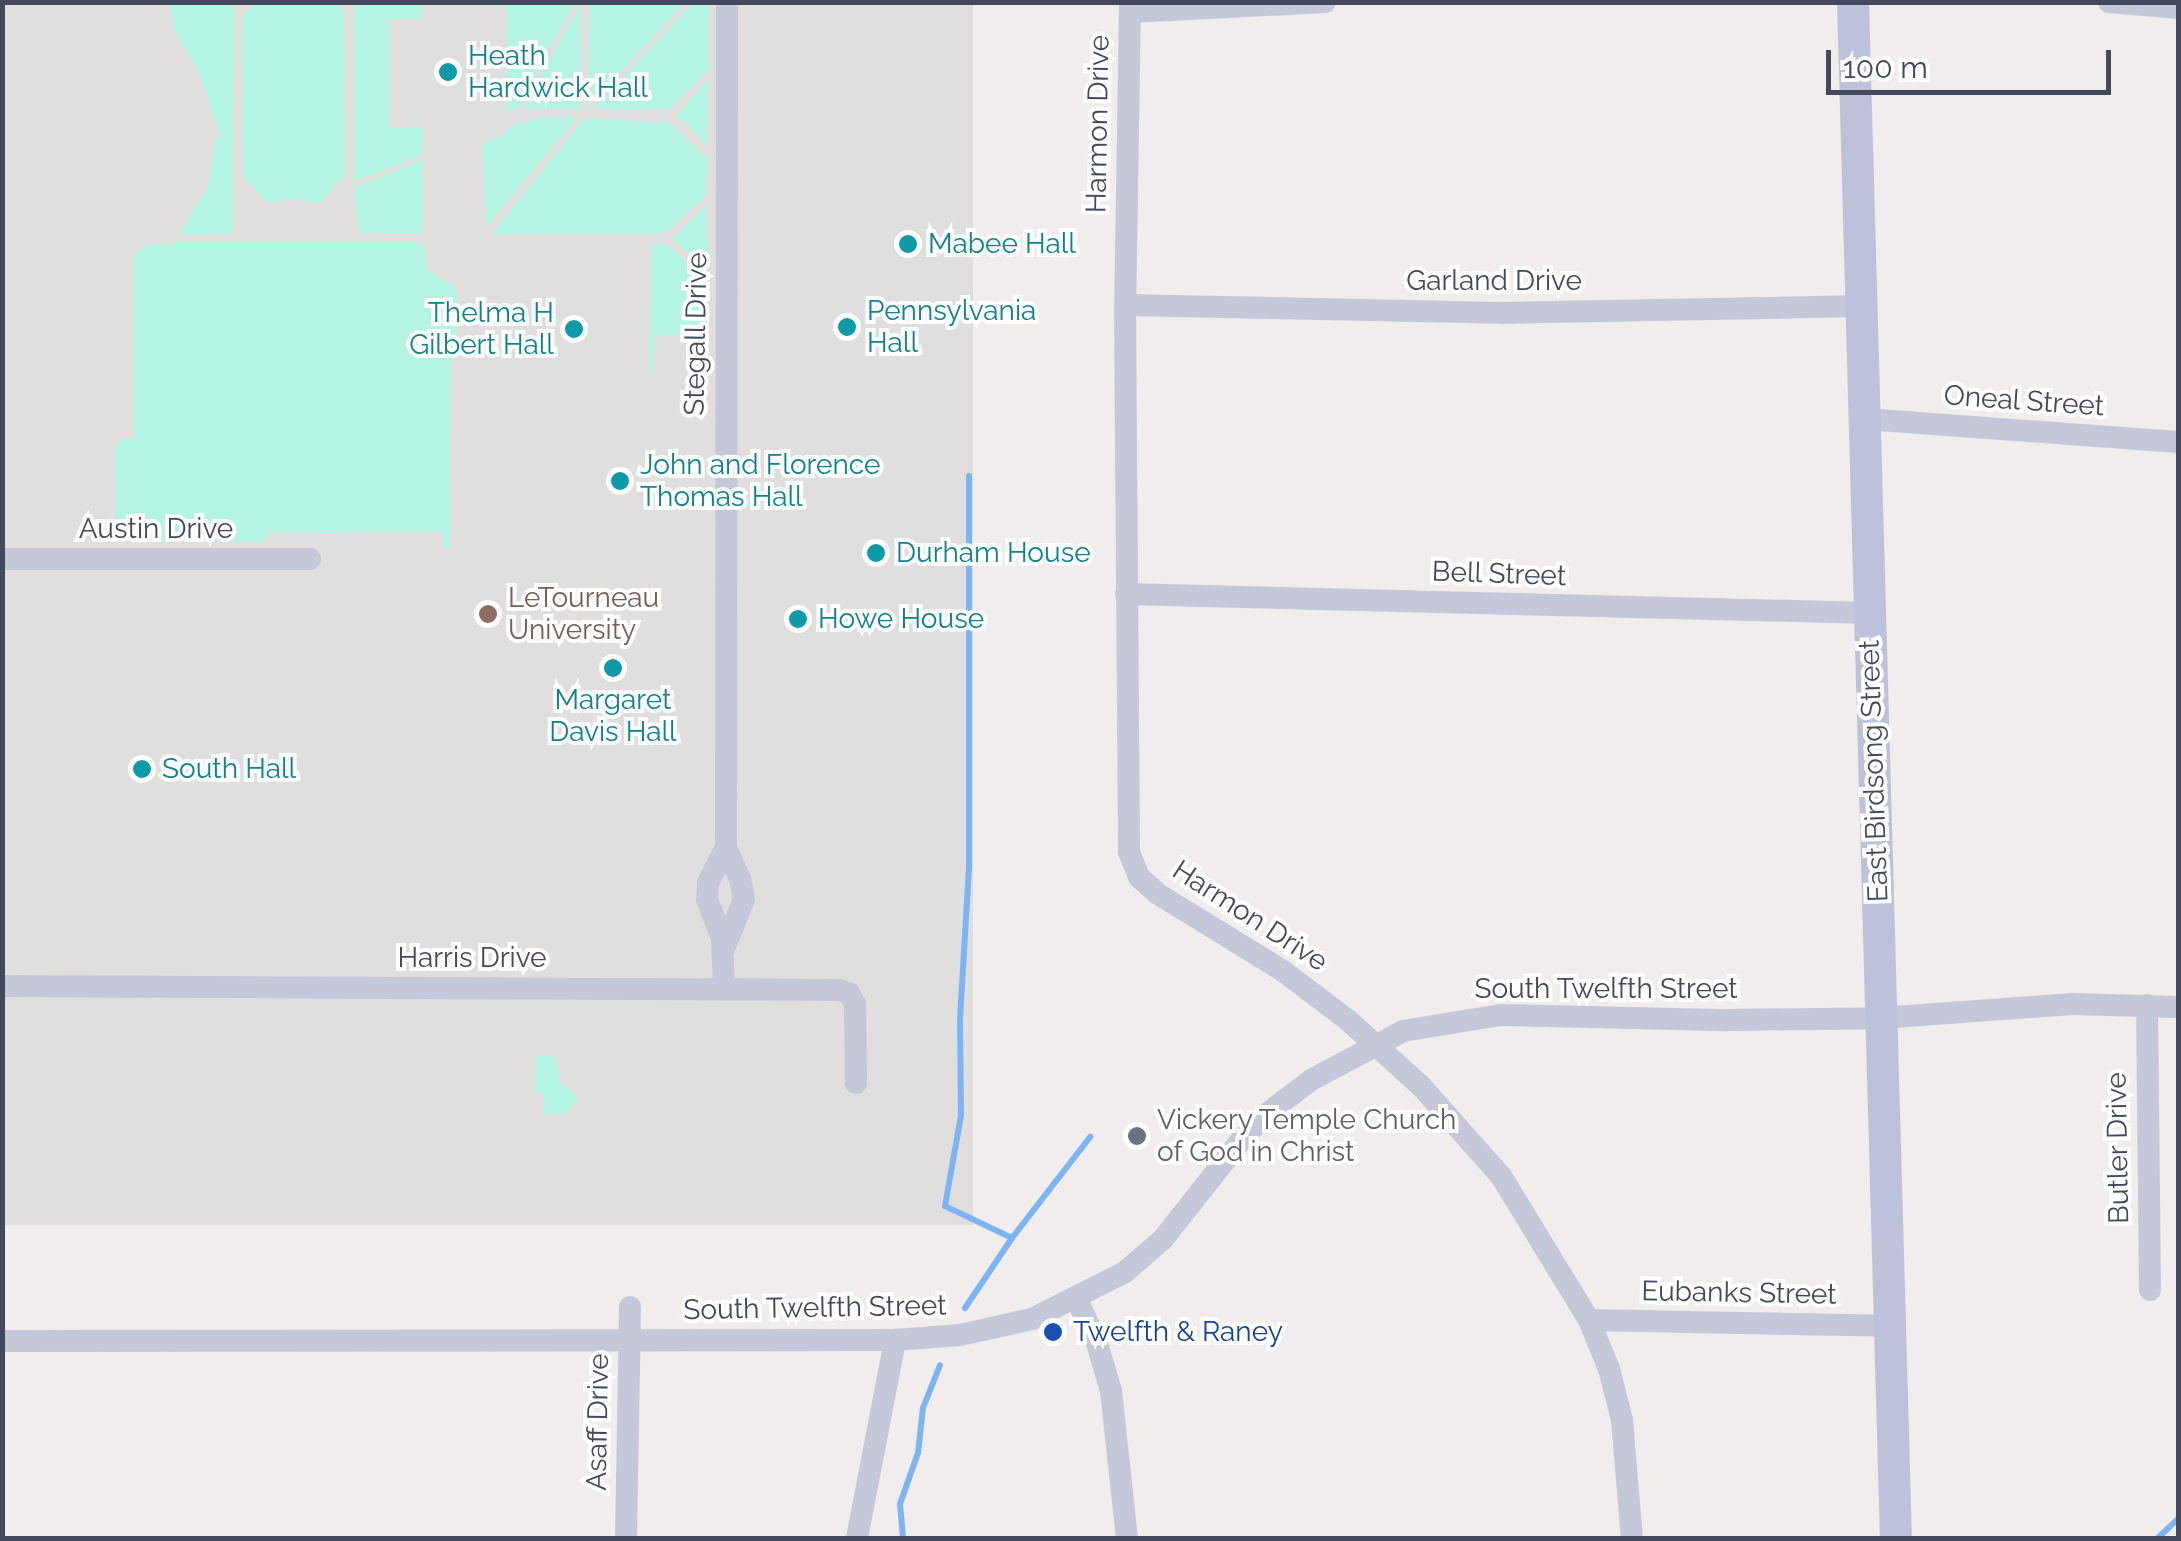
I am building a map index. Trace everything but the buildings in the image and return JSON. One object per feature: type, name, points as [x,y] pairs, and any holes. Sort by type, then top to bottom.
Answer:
[{"type":"street","name":"Stegall Drive","points":[[724,950],[744,899],[740,878],[726,847],[728,2]]},
{"type":"street","points":[[1130,7],[1325,2]]},
{"type":"street","name":"East Birdsong Street","points":[[1853,2],[1896,1538]]},
{"type":"street","points":[[2110,2],[2178,8]]},
{"type":"street","name":"Harmon Drive","points":[[1130,7],[1125,305],[1127,836],[1139,877],[1158,894],[1300,982],[1422,1086],[1484,1155],[1534,1225],[1589,1320],[1609,1368],[1622,1420],[1632,1538]]},
{"type":"street","name":"Garland Drive","points":[[1125,305],[1501,313],[1862,306]]},
{"type":"street","name":"Oneal Street","points":[[1865,419],[2178,442]]},
{"type":"street","name":"Austin Drive","points":[[2,558],[310,560]]},
{"type":"street","name":"Bell Street","points":[[1126,594],[1870,612]]},
{"type":"street","name":"Stegall Drive","points":[[724,988],[724,950],[706,899],[708,884],[726,847]]},
{"type":"street","name":"Harris Drive","points":[[2,986],[724,988],[849,993],[855,1004],[856,1083]]},
{"type":"street","name":"South Twelfth Street","points":[[2,1341],[895,1340],[999,1328],[1077,1300],[1125,1272],[1163,1239],[1242,1139],[1268,1113],[1311,1080],[1373,1044],[1438,1022],[1500,1015],[1881,1018],[2072,1004],[2178,1007]]},
{"type":"street","name":"Butler Drive","points":[[2147,1005],[2150,1290]]},
{"type":"street","points":[[1077,1300],[1109,1380],[1127,1538]]},
{"type":"street","name":"Asaff Drive","points":[[626,1538],[630,1307]]},
{"type":"street","name":"Eubanks Street","points":[[1589,1320],[1888,1326]]},
{"type":"street","points":[[857,1538],[895,1340]]},
{"type":"shaded area","name":"LeTourneau University","points":[[3,3],[973,3],[973,1225],[3,1225]]},
{"type":"green space","points":[[485,2],[574,3],[518,110],[507,110],[506,6],[485,6]]},
{"type":"green space","points":[[169,3],[234,3],[233,228],[229,234],[184,235],[181,230],[208,186],[215,139],[220,135],[198,70],[174,30]]},
{"type":"green space","points":[[253,3],[337,3],[344,11],[345,175],[319,203],[292,199],[268,203],[243,177],[242,18]]},
{"type":"green space","points":[[354,3],[422,3],[422,19],[389,19],[389,128],[423,127],[423,154],[354,182]]},
{"type":"green space","points":[[580,3],[582,109],[525,109]]},
{"type":"green space","points":[[589,3],[685,3],[589,106]]},
{"type":"green space","points":[[693,3],[709,3],[709,70],[669,110],[593,109]]},
{"type":"green space","points":[[709,81],[707,145],[677,115]]},
{"type":"green space","points":[[578,117],[486,227],[482,143],[502,136],[516,123],[530,122],[531,118]]},
{"type":"green space","points":[[585,118],[669,123],[708,159],[705,197],[665,233],[492,234]]},
{"type":"green space","points":[[423,159],[423,233],[359,233],[354,188]]},
{"type":"green space","points":[[707,205],[708,272],[672,239]]},
{"type":"green space","points":[[152,244],[423,244],[429,272],[455,287],[457,295],[455,355],[451,355],[450,547],[443,548],[441,532],[267,533],[266,542],[116,540],[115,447],[122,440],[134,439],[134,257],[140,248]]},
{"type":"green space","points":[[651,244],[666,244],[707,281],[709,333],[693,361],[692,335],[655,335],[653,373],[649,373]]},
{"type":"green space","points":[[536,1055],[552,1055],[559,1066],[559,1082],[576,1095],[577,1102],[564,1114],[543,1114],[544,1093],[535,1093]]},
{"type":"waterway","points":[[965,1308],[1012,1238],[945,1206],[961,1115],[960,1019],[969,869],[969,476]]},
{"type":"waterway","points":[[1012,1238],[1090,1137]]},
{"type":"waterway","points":[[903,1538],[900,1504],[918,1453],[923,1408],[940,1365]]},
{"type":"waterway","points":[[2158,1538],[2178,1519]]},
{"type":"place","name":"Heath Hardwick Hall","points":[[448,72]]},
{"type":"place","name":"Mabee Hall","points":[[908,244]]},
{"type":"place","name":"Pennsylvania Hall","points":[[847,327]]},
{"type":"place","name":"Thelma H Gilbert Hall","points":[[574,329]]},
{"type":"place","name":"John and Florence Thomas Hall","points":[[620,481]]},
{"type":"place","name":"Durham House","points":[[876,553]]},
{"type":"place","name":"LeTourneau University","points":[[488,614]]},
{"type":"place","name":"Howe House","points":[[798,619]]},
{"type":"place","name":"Margaret Davis Hall","points":[[613,668]]},
{"type":"place","name":"South Hall","points":[[142,769]]},
{"type":"place","name":"Vickery Temple Church of God in Christ","points":[[1137,1136]]},
{"type":"place","name":"Twelfth & Raney","points":[[1053,1332]]}]
